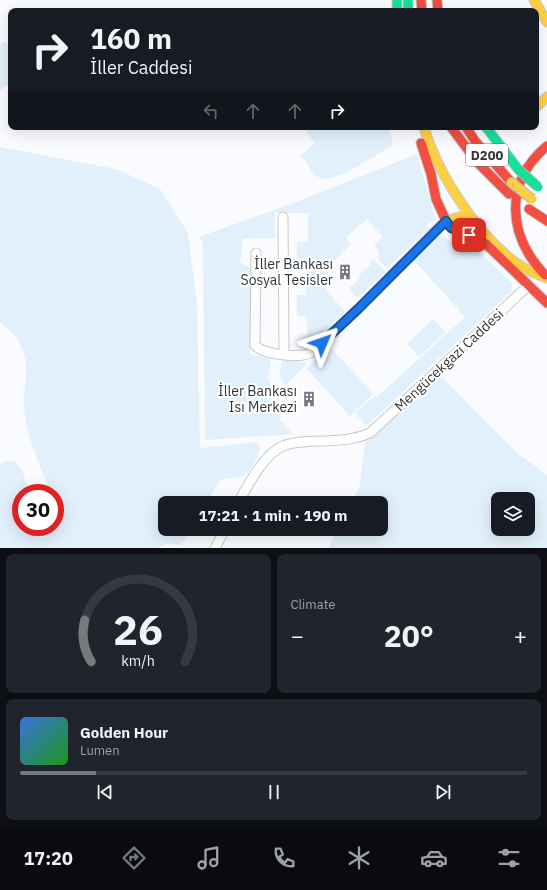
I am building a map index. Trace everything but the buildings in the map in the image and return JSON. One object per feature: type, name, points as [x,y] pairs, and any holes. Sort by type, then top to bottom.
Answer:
[{"type":"main road","points":[[539,8],[547,22]]},
{"type":"main road","points":[[539,104],[547,97]]},
{"type":"main road","points":[[418,130],[431,174],[436,199],[446,221],[451,228],[486,244]]},
{"type":"main road","points":[[425,130],[435,159],[454,190],[478,223],[501,248],[524,268],[547,277]]},
{"type":"main road","points":[[453,130],[476,163],[492,180],[547,221]]},
{"type":"main road","name":"D200","points":[[468,130],[475,141],[511,182],[542,205]]},
{"type":"main road","name":"D200","points":[[488,130],[518,169],[538,187],[547,192]]},
{"type":"main road","points":[[547,146],[532,161],[520,181],[515,209],[516,227],[524,248],[537,267],[547,277]]},
{"type":"main road","points":[[446,221],[463,216],[472,224],[486,244],[547,303]]},
{"type":"street","points":[[283,216],[284,354]]},
{"type":"street","points":[[256,253],[255,345],[262,351],[301,356],[310,354],[359,308],[446,221]]},
{"type":"street","name":"Mengücekgazi Caddesi","points":[[242,496],[269,456],[283,446],[313,441],[356,439],[370,433],[528,286]]},
{"type":"street","points":[[215,548],[221,536]]},
{"type":"shaded area","points":[[5,41],[8,45],[8,84],[0,91],[0,45]]},
{"type":"shaded area","points":[[305,130],[390,130],[393,145],[348,172],[325,180],[314,175],[301,155],[315,143]]},
{"type":"shaded area","points":[[0,147],[116,169],[160,189],[188,233],[197,305],[200,448],[257,442],[260,449],[252,468],[241,477],[220,480],[211,496],[158,496],[158,536],[188,536],[178,545],[167,543],[157,548],[0,548],[0,464],[2,462],[14,461],[22,470],[27,484],[12,484],[12,536],[64,536],[64,484],[47,484],[26,423],[24,408],[26,370],[25,358],[21,347],[13,335],[0,322]]},
{"type":"shaded area","points":[[417,154],[436,221],[427,224],[429,229],[387,268],[378,259],[379,252],[374,245],[383,237],[367,219],[346,237],[351,244],[326,269],[329,273],[319,281],[345,312],[307,346],[307,317],[297,315],[297,295],[306,295],[307,265],[297,264],[297,242],[308,242],[308,213],[275,213],[275,238],[243,239],[240,262],[251,269],[250,354],[271,359],[268,377],[272,390],[265,396],[282,416],[279,419],[293,434],[205,440],[203,243],[199,237],[296,202]]},
{"type":"shaded area","points":[[444,236],[449,241],[463,239],[473,246],[512,283],[512,291],[366,426],[355,413],[375,396],[377,397],[465,317],[413,259],[436,237]]},
{"type":"shaded area","points":[[373,259],[386,272],[357,298],[349,288],[360,278],[358,276],[371,265],[370,262]]},
{"type":"shaded area","points":[[433,319],[445,332],[419,357],[407,344]]},
{"type":"shaded area","points":[[330,347],[373,394],[350,416],[306,368]]},
{"type":"shaded area","points":[[285,360],[308,363],[285,386],[279,376],[282,362]]},
{"type":"shaded area","points":[[433,368],[515,451],[547,475],[547,548],[328,548],[334,536],[388,536],[388,496],[355,496],[360,486],[366,431]]},
{"type":"traffic: fast","points":[[397,0],[397,8]]},
{"type":"traffic: fast","points":[[408,0],[408,8]]},
{"type":"traffic: fast","points":[[488,130],[518,169]]},
{"type":"traffic: fast","points":[[518,169],[538,187]]},
{"type":"traffic: slow","points":[[534,0],[539,8]]},
{"type":"traffic: slow","points":[[539,8],[547,22]]},
{"type":"traffic: slow","points":[[539,104],[547,97]]},
{"type":"traffic: slow","points":[[425,130],[439,166],[450,186],[477,225],[492,242],[508,256],[524,268],[547,278]]},
{"type":"traffic: slow","points":[[511,182],[532,199]]},
{"type":"traffic: slow","points":[[445,221],[463,216],[474,227]]},
{"type":"traffic: jam","points":[[421,0],[422,8]]},
{"type":"traffic: jam","points":[[437,0],[438,8]]},
{"type":"traffic: jam","points":[[453,130],[477,162],[509,194]]},
{"type":"traffic: jam","points":[[468,130],[475,141],[511,182]]},
{"type":"traffic: jam","points":[[421,143],[431,174],[436,199],[448,225],[486,244],[547,303]]},
{"type":"traffic: jam","points":[[545,275],[533,260],[524,244],[518,227],[516,210],[517,193],[523,176],[533,161],[547,146]]},
{"type":"traffic: jam","points":[[529,209],[547,221]]},
{"type":"place","name":"İller Bankası Sosyal Tesisler","points":[[345,272]]},
{"type":"place","name":"İller Bankası Isı Merkezi","points":[[309,399]]},
{"type":"route","points":[[322,343],[446,221],[451,228],[469,235]]}]
